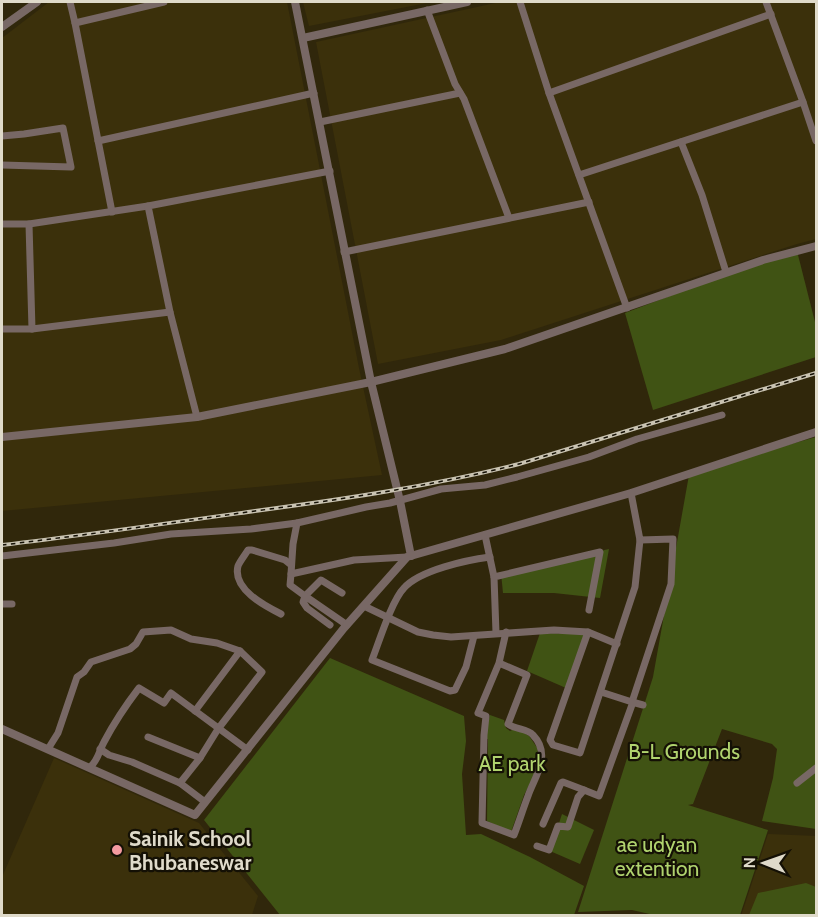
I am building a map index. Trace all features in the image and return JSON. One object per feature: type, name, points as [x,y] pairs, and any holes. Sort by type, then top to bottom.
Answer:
[{"type":"street","points":[[2,27],[37,2]]},
{"type":"street","points":[[70,2],[112,212]]},
{"type":"street","points":[[75,23],[164,2]]},
{"type":"street","points":[[295,2],[371,382],[400,501],[409,556]]},
{"type":"street","points":[[303,38],[467,2]]},
{"type":"street","points":[[520,2],[549,93],[627,308]]},
{"type":"street","points":[[766,2],[816,141]]},
{"type":"street","points":[[427,10],[509,218]]},
{"type":"street","points":[[549,93],[771,14]]},
{"type":"street","points":[[98,141],[314,93]]},
{"type":"street","points":[[320,122],[460,93]]},
{"type":"street","points":[[579,175],[803,102]]},
{"type":"street","points":[[2,135],[63,128],[71,167],[2,165]]},
{"type":"street","points":[[681,142],[702,195],[726,272]]},
{"type":"street","points":[[2,224],[29,224],[112,212],[330,171]]},
{"type":"street","points":[[345,252],[589,202]]},
{"type":"street","points":[[148,206],[170,312],[197,417]]},
{"type":"street","points":[[29,224],[32,329]]},
{"type":"street","points":[[2,437],[197,417],[371,382],[505,349],[726,272],[816,246]]},
{"type":"street","points":[[2,329],[32,329],[170,312]]},
{"type":"street","points":[[2,556],[171,534],[251,529],[297,523],[400,501],[441,489],[485,485],[517,477],[722,415]]},
{"type":"street","points":[[291,574],[354,560],[409,556],[631,493],[816,432]]},
{"type":"street","points":[[588,632],[550,740],[553,745],[580,753],[635,587],[640,540],[631,493]]},
{"type":"street","points":[[297,523],[290,564],[290,585],[347,625]]},
{"type":"street","points":[[485,535],[494,577],[496,633]]},
{"type":"street","points":[[543,824],[561,783],[599,796],[633,702],[671,584],[673,560],[673,539],[640,540]]},
{"type":"street","points":[[281,614],[256,601],[237,576],[238,564],[248,550],[252,550],[285,560],[290,564]]},
{"type":"street","points":[[494,577],[600,552],[590,610]]},
{"type":"street","points":[[2,729],[195,815],[347,625],[409,556]]},
{"type":"street","points":[[474,636],[466,667],[455,690],[450,691],[372,660],[396,598],[405,586],[420,577],[472,560],[490,557]]},
{"type":"street","points":[[317,569],[321,580],[342,593]]},
{"type":"street","points":[[321,580],[305,596],[303,602],[307,608],[330,625]]},
{"type":"street","points":[[2,604],[12,604]]},
{"type":"street","points":[[364,606],[418,632],[433,635],[474,636],[554,630],[588,632],[617,644]]},
{"type":"street","points":[[48,749],[57,734],[77,677],[91,662],[130,649],[143,632],[171,630],[190,639],[217,643],[240,651],[262,672],[180,783]]},
{"type":"street","points":[[499,663],[527,675],[508,724],[513,728],[529,731],[535,736],[541,748],[540,771],[528,794],[514,835],[482,823],[486,716],[478,714],[499,663],[506,632]]},
{"type":"street","points":[[195,711],[240,651]]},
{"type":"street","points":[[90,767],[95,763],[100,749],[122,711],[139,688],[164,704],[171,693],[248,750]]},
{"type":"street","points":[[601,692],[642,705]]},
{"type":"street","points":[[148,737],[200,758]]},
{"type":"street","points":[[100,749],[109,755],[132,762],[180,783],[205,802]]},
{"type":"street","points":[[797,783],[816,768]]},
{"type":"street","points":[[537,846],[549,850],[558,826],[568,827],[578,797],[584,790]]},
{"type":"shaded area","points":[[49,2],[287,2],[382,475],[2,511],[2,38]]},
{"type":"shaded area","points":[[303,2],[432,2],[309,26]]},
{"type":"shaded area","points":[[500,2],[816,2],[816,239],[501,340],[378,364],[316,42]]},
{"type":"shaded area","name":"Sainik School Bhubaneswar","points":[[54,758],[199,823],[258,896],[252,915],[2,915],[2,877]]},
{"type":"shaded area","points":[[768,834],[816,836],[816,915],[741,916]]},
{"type":"green space","points":[[797,251],[816,326],[816,357],[653,410],[625,313],[759,262]]},
{"type":"green space","points":[[816,437],[816,829],[762,821],[773,778],[777,749],[772,744],[722,729],[693,804],[688,805],[768,830],[740,915],[654,915],[632,910],[578,912],[653,677],[689,475]]},
{"type":"green space","points":[[609,549],[600,598],[554,593],[503,593],[501,573]]},
{"type":"green space","points":[[540,633],[585,634],[566,688],[527,671]]},
{"type":"green space","points":[[330,658],[464,716],[466,741],[462,774],[466,835],[481,834],[584,886],[574,915],[280,915],[204,820]]},
{"type":"green space","name":"AE park","points":[[490,715],[504,720],[506,728],[510,731],[516,728],[529,736],[538,749],[537,770],[524,795],[511,832],[487,821],[488,739],[484,739]]},
{"type":"green space","points":[[562,814],[594,830],[580,864],[550,851]]},
{"type":"green space","points":[[806,883],[816,887],[816,915],[749,915],[758,893]]},
{"type":"railway","points":[[2,545],[322,502],[454,479],[519,464],[816,373]]},
{"type":"place","name":"Sainik School Bhubaneswar","points":[[117,850]]},
{"type":"park label","name":"B-L Grounds","points":[[684,751]]},
{"type":"park label","name":"ae udyan extention","points":[[657,856]]}]
